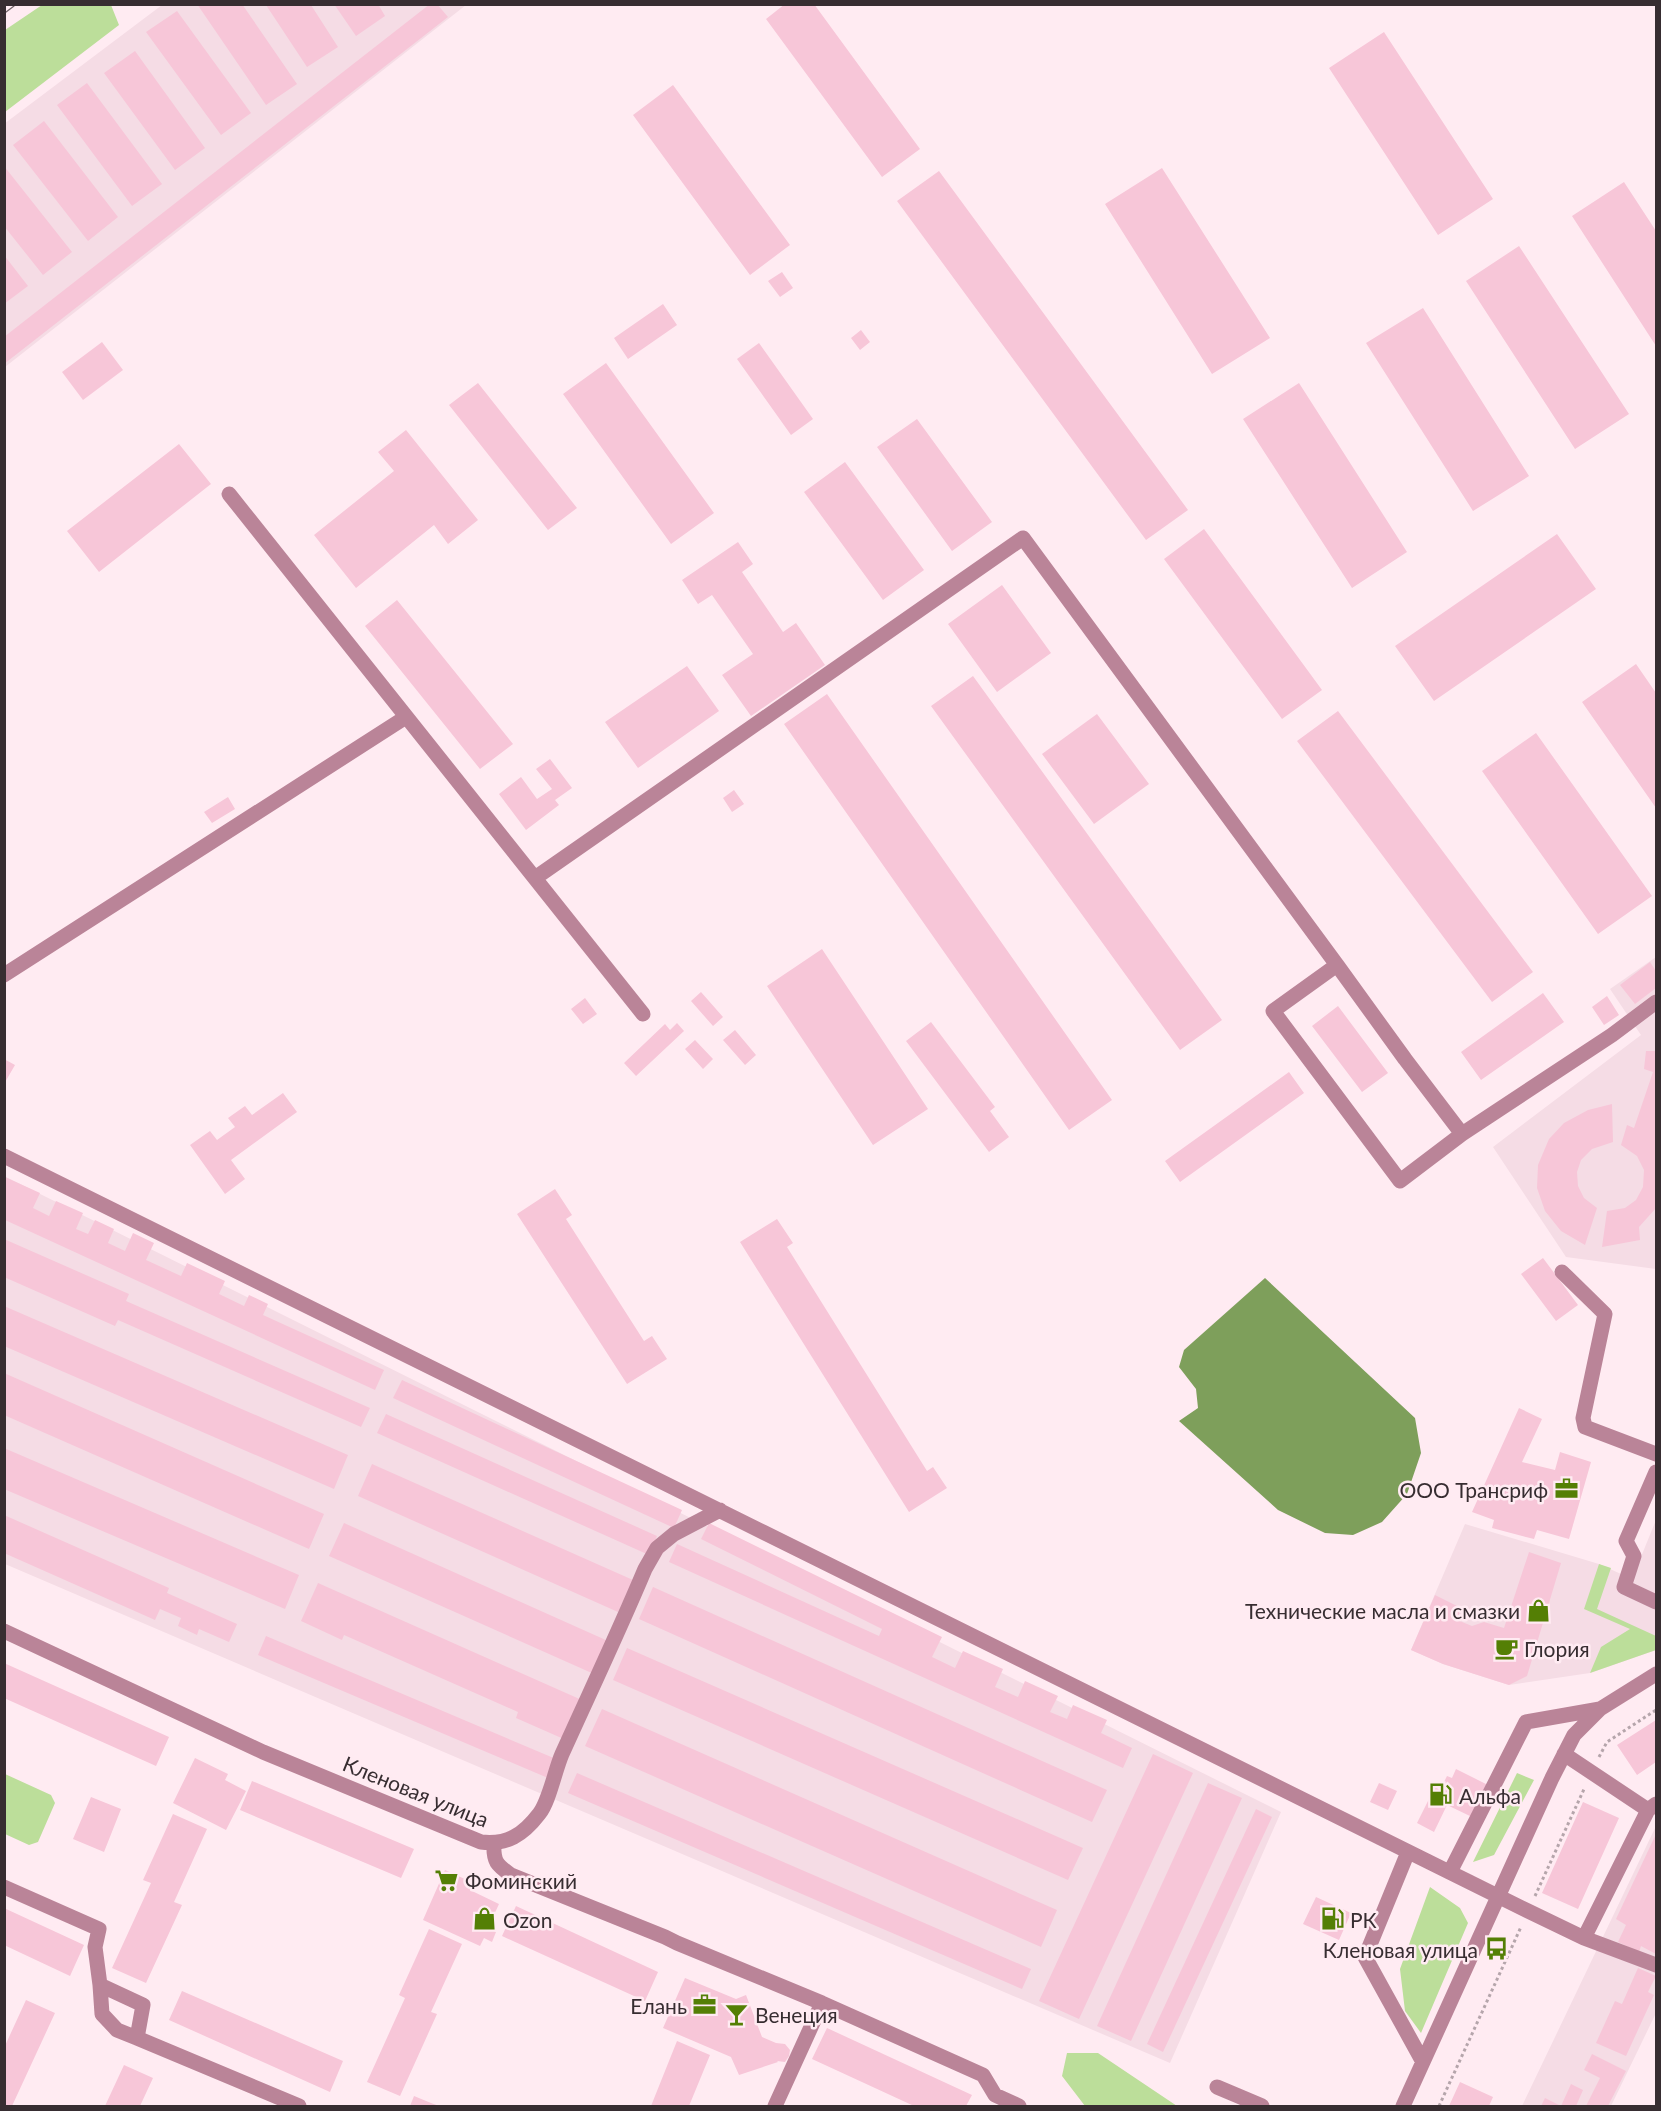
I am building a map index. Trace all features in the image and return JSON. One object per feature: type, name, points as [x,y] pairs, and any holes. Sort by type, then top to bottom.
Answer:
[{"type":"street","points":[[229,494],[643,1014]]},
{"type":"street","points":[[535,878],[1023,538],[1462,1134]]},
{"type":"street","points":[[4,975],[406,717]]},
{"type":"street","points":[[1337,964],[1274,1011],[1400,1181],[1462,1134],[1611,1035],[1656,1002]]},
{"type":"street","points":[[4,1156],[378,1338],[1408,1852],[1584,1938],[1656,1965]]},
{"type":"street","points":[[1562,1272],[1605,1314],[1583,1418],[1585,1427],[1656,1454]]},
{"type":"street","points":[[1656,1472],[1626,1541],[1634,1556],[1624,1587],[1656,1602]]},
{"type":"street","points":[[494,1843],[505,1842],[518,1835],[541,1813],[561,1758],[619,1632],[645,1569],[657,1548],[674,1534],[720,1510]]},
{"type":"street","name":"Кленовая улица","points":[[4,1631],[263,1752],[481,1842],[494,1843],[493,1853],[497,1866],[511,1875],[822,2003],[983,2075],[995,2095],[1019,2106]]},
{"type":"street","points":[[1403,2106],[1574,1735],[1600,1709],[1656,1674]]},
{"type":"street","points":[[1450,1872],[1527,1722],[1600,1709]]},
{"type":"street","points":[[1564,1754],[1652,1807],[1584,1938]]},
{"type":"street","points":[[1408,1852],[1365,1957],[1423,2062]]},
{"type":"street","points":[[4,1887],[99,1929],[95,1947],[102,2014],[117,2030],[299,2106]]},
{"type":"street","points":[[100,1985],[143,2005],[137,2038]]},
{"type":"street","points":[[775,2106],[822,2003]]},
{"type":"street","points":[[1217,2087],[1262,2106]]},
{"type":"shaded area","points":[[42,5],[111,5],[119,25],[5,112],[5,30]]},
{"type":"shaded area","points":[[162,5],[466,5],[5,367],[4,124]]},
{"type":"shaded area","points":[[1656,957],[1656,1269],[1566,1257],[1493,1147],[1641,1035],[1610,989]]},
{"type":"shaded area","points":[[4,1176],[1281,1812],[1170,2063],[5,1564]]},
{"type":"shaded area","points":[[1265,1278],[1415,1418],[1421,1453],[1407,1494],[1382,1522],[1353,1535],[1325,1533],[1278,1510],[1179,1421],[1198,1408],[1196,1389],[1179,1367],[1184,1350]]},
{"type":"shaded area","points":[[1656,1520],[1656,1650],[1590,1673],[1509,1685],[1443,1664],[1411,1650],[1465,1524],[1599,1564],[1632,1579]]},
{"type":"shaded area","points":[[1599,1564],[1611,1568],[1597,1609],[1656,1636],[1656,1650],[1590,1673],[1601,1647],[1630,1629],[1584,1609]]},
{"type":"shaded area","points":[[1517,1773],[1534,1780],[1494,1855],[1473,1862]]},
{"type":"shaded area","points":[[5,1774],[51,1795],[55,1803],[38,1842],[29,1845],[5,1834]]},
{"type":"shaded area","points":[[1656,1826],[1656,2013],[1611,2106],[1522,2106]]},
{"type":"shaded area","points":[[1430,1887],[1460,1908],[1468,1923],[1421,2033],[1405,2011],[1400,1969]]},
{"type":"shaded area","points":[[1067,2053],[1098,2053],[1177,2106],[1085,2106],[1062,2076]]},
{"type":"building","points":[[197,4],[242,4],[297,84],[266,105]]},
{"type":"building","points":[[334,4],[378,4],[385,16],[356,36]]},
{"type":"building","points":[[430,4],[437,4],[448,17],[4,364],[4,337]]},
{"type":"building","points":[[785,4],[814,4],[920,149],[882,177],[766,19]]},
{"type":"building","points":[[266,5],[311,5],[338,47],[307,67]]},
{"type":"building","points":[[177,11],[251,113],[221,135],[146,32]]},
{"type":"building","points":[[1384,32],[1493,199],[1438,235],[1329,68]]},
{"type":"building","points":[[135,51],[205,148],[175,170],[104,73]]},
{"type":"building","points":[[87,83],[162,184],[132,206],[57,105]]},
{"type":"building","points":[[673,85],[790,245],[750,275],[633,115]]},
{"type":"building","points":[[44,121],[118,217],[88,241],[13,145]]},
{"type":"building","points":[[4,166],[72,252],[43,275],[4,226]]},
{"type":"building","points":[[1162,168],[1270,338],[1212,374],[1105,204]]},
{"type":"building","points":[[939,171],[1188,510],[1146,540],[897,201]]},
{"type":"building","points":[[1624,182],[1656,231],[1656,346],[1572,216]]},
{"type":"building","points":[[1519,246],[1629,414],[1575,449],[1466,281]]},
{"type":"building","points":[[4,255],[28,286],[4,304]]},
{"type":"building","points":[[782,272],[793,288],[780,297],[768,281]]},
{"type":"building","points":[[663,304],[677,325],[628,359],[614,338]]},
{"type":"building","points":[[1423,308],[1529,476],[1473,511],[1366,343]]},
{"type":"building","points":[[861,330],[870,342],[860,350],[851,338]]},
{"type":"building","points":[[102,342],[123,370],[83,400],[62,372]]},
{"type":"building","points":[[759,343],[813,419],[791,435],[737,359]]},
{"type":"building","points":[[606,363],[714,513],[671,544],[563,394]]},
{"type":"building","points":[[478,383],[577,508],[548,530],[449,405]]},
{"type":"building","points":[[1299,383],[1407,552],[1352,588],[1243,419]]},
{"type":"building","points":[[917,419],[992,522],[952,551],[877,447]]},
{"type":"building","points":[[406,430],[478,520],[448,544],[434,525],[356,588],[314,535],[394,471],[378,452]]},
{"type":"building","points":[[179,444],[211,484],[99,572],[67,531]]},
{"type":"building","points":[[845,462],[924,570],[883,600],[804,492]]},
{"type":"building","points":[[1204,529],[1322,690],[1282,719],[1164,559]]},
{"type":"building","points":[[1557,534],[1596,589],[1434,701],[1395,646]]},
{"type":"building","points":[[738,542],[753,564],[742,572],[783,632],[796,623],[825,665],[751,716],[722,675],[753,654],[712,595],[698,604],[682,580]]},
{"type":"building","points":[[1002,585],[1051,653],[997,692],[948,624]]},
{"type":"building","points":[[397,600],[513,744],[480,769],[365,626]]},
{"type":"building","points":[[1636,664],[1656,693],[1656,808],[1582,702]]},
{"type":"building","points":[[687,666],[719,711],[638,768],[605,722]]},
{"type":"building","points":[[973,676],[1222,1020],[1180,1050],[931,706]]},
{"type":"building","points":[[827,694],[1112,1100],[1069,1130],[784,724]]},
{"type":"building","points":[[1338,711],[1533,972],[1492,1002],[1297,741]]},
{"type":"building","points":[[1097,714],[1149,784],[1094,824],[1042,754]]},
{"type":"building","points":[[1536,733],[1652,896],[1598,934],[1482,771]]},
{"type":"building","points":[[550,759],[572,788],[555,800],[559,805],[526,830],[499,794],[521,777],[537,799],[552,789],[536,769]]},
{"type":"building","points":[[734,790],[744,804],[732,812],[723,798]]},
{"type":"building","points":[[228,797],[235,809],[212,823],[204,812]]},
{"type":"building","points":[[822,949],[928,1109],[873,1145],[767,986]]},
{"type":"building","points":[[1650,962],[1656,971],[1656,988],[1635,1004],[1620,985]]},
{"type":"building","points":[[701,992],[723,1017],[713,1026],[691,1001]]},
{"type":"building","points":[[1543,993],[1564,1022],[1481,1080],[1461,1052]]},
{"type":"building","points":[[1607,996],[1619,1015],[1604,1025],[1592,1007]]},
{"type":"building","points":[[585,998],[597,1014],[583,1024],[571,1009]]},
{"type":"building","points":[[1338,1006],[1388,1073],[1362,1092],[1312,1026]]},
{"type":"building","points":[[931,1022],[995,1107],[990,1111],[1009,1137],[989,1152],[906,1041]]},
{"type":"building","points":[[677,1023],[684,1031],[636,1076],[624,1063],[665,1024],[670,1030]]},
{"type":"building","points":[[735,1030],[756,1055],[745,1065],[723,1040]]},
{"type":"building","points":[[695,1040],[713,1059],[703,1069],[685,1049]]},
{"type":"building","points":[[1646,1051],[1656,1051],[1656,1208],[1639,1227],[1640,1240],[1602,1247],[1607,1211],[1625,1208],[1636,1200],[1643,1187],[1644,1170],[1637,1156],[1621,1145],[1627,1125],[1634,1128],[1653,1072],[1644,1069]]},
{"type":"building","points":[[4,1059],[15,1065],[4,1084]]},
{"type":"building","points":[[1289,1072],[1304,1093],[1180,1182],[1165,1161]]},
{"type":"building","points":[[283,1093],[297,1112],[231,1160],[245,1179],[225,1194],[190,1145],[210,1131],[217,1140],[235,1127],[228,1118],[245,1106],[252,1115]]},
{"type":"building","points":[[1612,1104],[1613,1142],[1592,1149],[1581,1160],[1577,1172],[1578,1186],[1584,1198],[1597,1208],[1585,1245],[1561,1231],[1545,1211],[1537,1188],[1538,1165],[1549,1139],[1564,1123],[1588,1110]]},
{"type":"building","points":[[5,1177],[40,1193],[33,1208],[49,1216],[56,1201],[83,1213],[76,1229],[88,1234],[95,1220],[114,1229],[108,1243],[125,1251],[133,1233],[154,1243],[146,1260],[181,1276],[187,1263],[225,1281],[219,1294],[244,1306],[249,1295],[268,1304],[263,1315],[384,1370],[375,1390],[5,1220]]},
{"type":"building","points":[[555,1189],[572,1215],[566,1219],[644,1341],[652,1336],[667,1359],[627,1384],[517,1214]]},
{"type":"building","points":[[777,1219],[793,1243],[787,1247],[927,1471],[933,1467],[947,1488],[909,1512],[740,1242]]},
{"type":"building","points":[[4,1239],[129,1294],[126,1301],[370,1408],[361,1427],[118,1320],[115,1326],[4,1277]]},
{"type":"building","points":[[1543,1258],[1578,1305],[1556,1321],[1521,1274]]},
{"type":"building","points":[[4,1306],[348,1455],[334,1489],[4,1346]]},
{"type":"building","points":[[4,1373],[324,1514],[309,1549],[4,1415]]},
{"type":"building","points":[[402,1380],[682,1510],[674,1528],[393,1398]]},
{"type":"building","points":[[1519,1408],[1542,1419],[1522,1462],[1555,1470],[1560,1452],[1591,1462],[1569,1539],[1537,1530],[1534,1539],[1492,1528],[1494,1520],[1472,1512]]},
{"type":"building","points":[[386,1414],[657,1536],[649,1555],[377,1433]]},
{"type":"building","points":[[4,1448],[299,1575],[285,1609],[4,1489]]},
{"type":"building","points":[[372,1464],[633,1580],[618,1612],[358,1496]]},
{"type":"building","points":[[4,1515],[169,1588],[167,1593],[237,1624],[229,1642],[199,1629],[197,1635],[178,1626],[181,1618],[160,1609],[155,1620],[4,1553]]},
{"type":"building","points":[[344,1523],[608,1641],[594,1674],[329,1556]]},
{"type":"building","points":[[709,1523],[942,1637],[932,1657],[955,1668],[963,1651],[1003,1669],[995,1687],[1018,1697],[1025,1681],[1058,1696],[1050,1712],[1067,1719],[1073,1705],[1107,1720],[1101,1733],[1132,1748],[1123,1768],[669,1562],[677,1544],[879,1636],[882,1629],[701,1539]]},
{"type":"building","points":[[1529,1552],[1561,1563],[1527,1676],[1509,1685],[1443,1664],[1411,1650],[1435,1595],[1461,1608],[1457,1620],[1472,1626],[1484,1622],[1504,1628]]},
{"type":"building","points":[[318,1583],[584,1701],[566,1740],[516,1718],[518,1712],[344,1635],[342,1640],[301,1621]]},
{"type":"building","points":[[653,1587],[1107,1790],[1092,1822],[639,1619]]},
{"type":"building","points":[[266,1636],[556,1759],[548,1778],[258,1655]]},
{"type":"building","points":[[627,1648],[1083,1848],[1068,1880],[613,1680]]},
{"type":"building","points":[[4,1663],[169,1737],[156,1766],[4,1698]]},
{"type":"building","points":[[602,1709],[1057,1910],[1041,1947],[585,1746]]},
{"type":"building","points":[[1656,1720],[1656,1762],[1637,1775],[1617,1745]]},
{"type":"building","points":[[1153,1754],[1193,1773],[1079,2019],[1039,2001]]},
{"type":"building","points":[[195,1758],[228,1774],[225,1780],[246,1791],[226,1830],[173,1803]]},
{"type":"building","points":[[1456,1769],[1488,1785],[1472,1817],[1447,1805],[1434,1832],[1417,1823],[1435,1787],[1440,1790],[1447,1776],[1452,1778]]},
{"type":"building","points":[[577,1773],[1031,1969],[1022,1989],[568,1793]]},
{"type":"building","points":[[252,1781],[414,1849],[401,1878],[240,1810]]},
{"type":"building","points":[[1208,1783],[1242,1798],[1131,2041],[1097,2026]]},
{"type":"building","points":[[1379,1783],[1397,1791],[1388,1810],[1370,1802]]},
{"type":"building","points":[[91,1797],[121,1809],[104,1852],[73,1839]]},
{"type":"building","points":[[1583,1802],[1619,1818],[1578,1909],[1542,1893]]},
{"type":"building","points":[[1256,1809],[1272,1817],[1163,2052],[1147,2044]]},
{"type":"building","points":[[173,1814],[207,1829],[174,1902],[182,1905],[146,1983],[112,1968],[151,1883],[143,1880]]},
{"type":"building","points":[[1656,1834],[1656,1954],[1641,1946],[1639,1952],[1618,1942],[1626,1925],[1616,1919]]},
{"type":"building","points":[[445,1870],[476,1884],[472,1891],[499,1904],[488,1928],[496,1932],[492,1942],[484,1938],[480,1946],[423,1920]]},
{"type":"building","points":[[1316,1897],[1351,1913],[1339,1940],[1303,1924]]},
{"type":"building","points":[[516,1906],[658,1972],[645,2001],[502,1936]]},
{"type":"building","points":[[4,1908],[84,1945],[70,1976],[4,1945]]},
{"type":"building","points":[[429,1929],[462,1944],[431,2012],[437,2014],[400,2096],[367,2082],[405,1998],[399,1995]]},
{"type":"building","points":[[1638,1968],[1656,1976],[1648,1992],[1654,1995],[1626,2056],[1596,2043],[1615,2001],[1622,2004]]},
{"type":"building","points":[[685,1978],[736,1999],[746,1995],[762,2037],[785,2044],[790,2050],[785,2062],[777,2061],[739,2075],[731,2057],[663,2028]]},
{"type":"building","points":[[182,1991],[343,2061],[330,2092],[169,2020]]},
{"type":"building","points":[[26,2000],[55,2013],[12,2106],[4,2106],[4,2048]]},
{"type":"building","points":[[827,2028],[972,2095],[966,2106],[914,2106],[812,2059]]},
{"type":"building","points":[[677,2041],[710,2055],[689,2106],[651,2106]]},
{"type":"building","points":[[1592,2054],[1626,2071],[1608,2106],[1586,2106],[1600,2078],[1584,2070]]},
{"type":"building","points":[[124,2065],[153,2078],[140,2106],[105,2106]]},
{"type":"building","points":[[1460,2082],[1493,2097],[1489,2106],[1449,2106]]},
{"type":"building","points":[[1571,2084],[1583,2090],[1576,2106],[1561,2106]]},
{"type":"building","points":[[414,2096],[431,2103],[439,2106],[410,2106]]},
{"type":"building","points":[[1545,2098],[1561,2106],[1541,2106]]},
{"type":"railway","points":[[4,10],[12,4]]},
{"type":"place","name":"ООО Трансриф","points":[[1566,1489]]},
{"type":"place","name":"Технические масла и смазки","points":[[1538,1610]]},
{"type":"place","name":"Глория","points":[[1506,1648]]},
{"type":"place","name":"Альфа","points":[[1441,1795]]},
{"type":"place","name":"Фоминский","points":[[447,1880]]},
{"type":"place","name":"Ozon","points":[[485,1919]]},
{"type":"place","name":"РК","points":[[1332,1919]]},
{"type":"place","name":"Кленовая улица","points":[[1496,1949]]},
{"type":"place","name":"Елань","points":[[705,2005]]},
{"type":"place","name":"Венеция","points":[[737,2014]]}]
